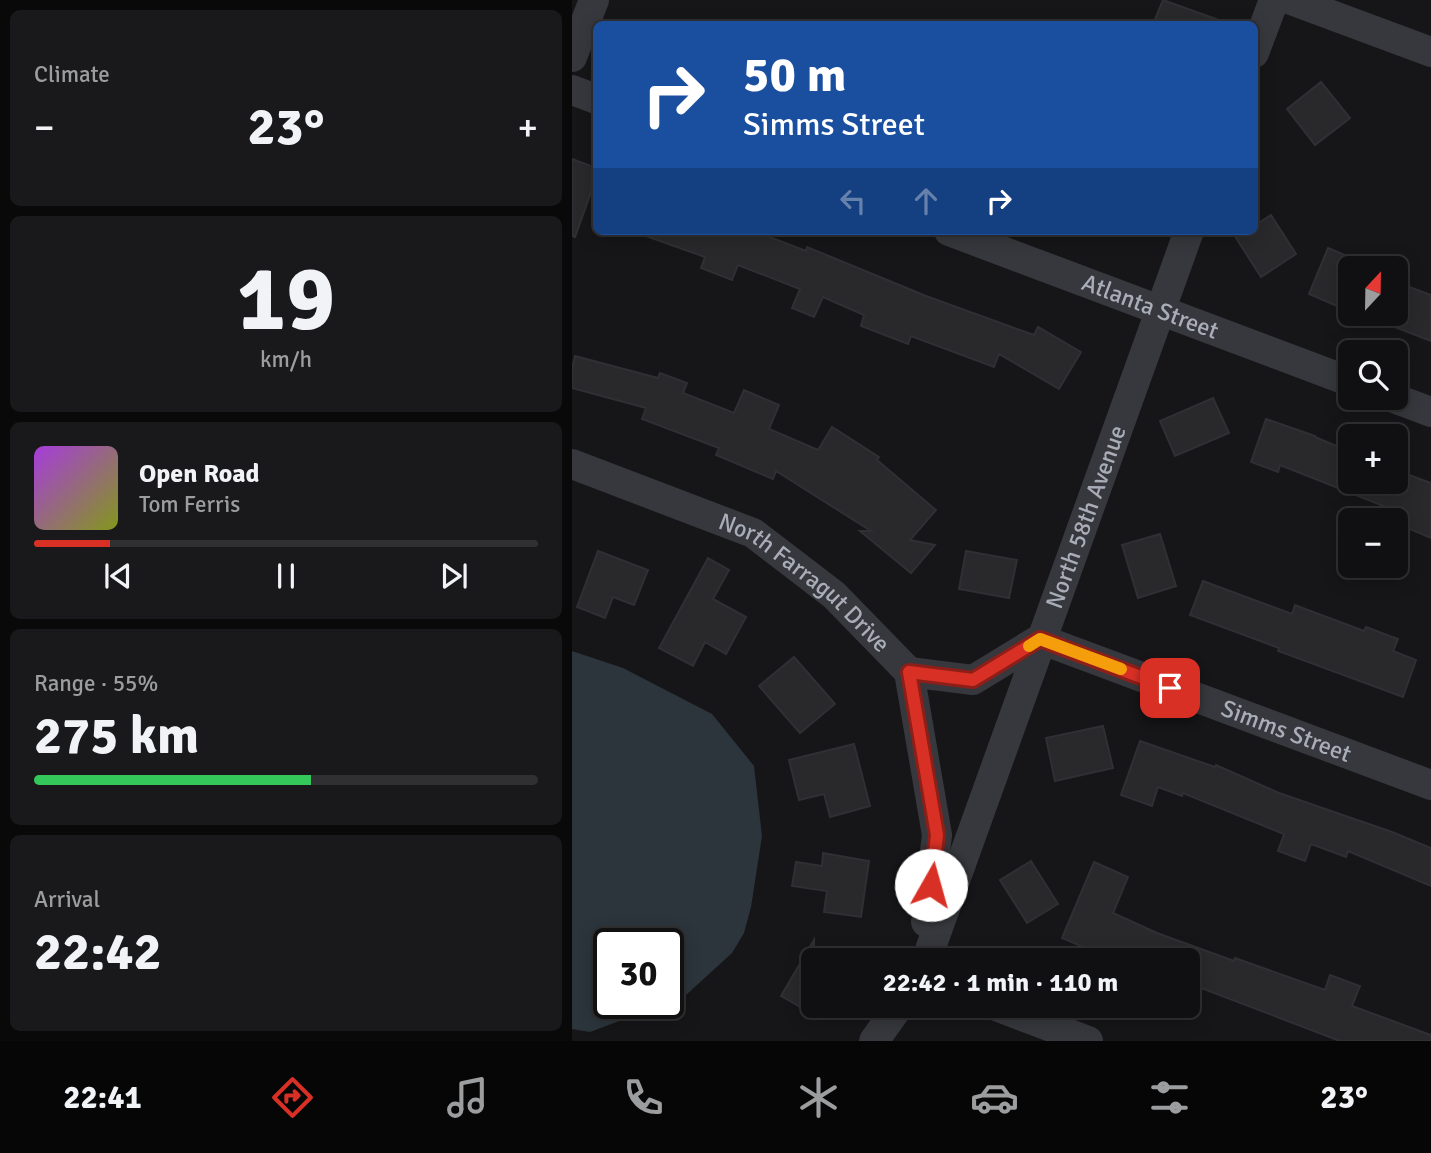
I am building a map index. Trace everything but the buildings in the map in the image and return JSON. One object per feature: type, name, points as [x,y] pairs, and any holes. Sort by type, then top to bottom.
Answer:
[{"type":"street","points":[[572,57],[594,0]]},
{"type":"street","points":[[1258,42],[1274,0]]},
{"type":"street","points":[[1291,0],[1431,52]]},
{"type":"street","points":[[572,90],[593,98]]},
{"type":"street","name":"Atlanta Street","points":[[960,235],[1338,377]]},
{"type":"street","name":"North 58th Avenue","points":[[929,948],[1188,235]]},
{"type":"street","points":[[1408,403],[1431,412]]},
{"type":"street","name":"North Farragut Drive","points":[[572,464],[753,533],[834,595],[909,672],[937,835],[925,948]]},
{"type":"street","points":[[909,672],[973,680],[1040,639]]},
{"type":"street","name":"Simms Street","points":[[1040,639],[1431,785]]},
{"type":"street","points":[[874,1041],[890,1018]]},
{"type":"street","points":[[895,1041],[904,1018]]},
{"type":"street","points":[[1028,1018],[1088,1041]]},
{"type":"shaded area","points":[[572,651],[623,668],[712,714],[754,766],[762,836],[751,907],[744,933],[732,953],[684,996],[684,928],[593,928],[593,1019],[625,1019],[590,1032],[572,1029]]},
{"type":"slow traffic","points":[[1029,646],[1040,639],[1121,669]]},
{"type":"route","points":[[931,885],[937,835],[909,672],[973,680],[1040,639],[1170,688]]}]
